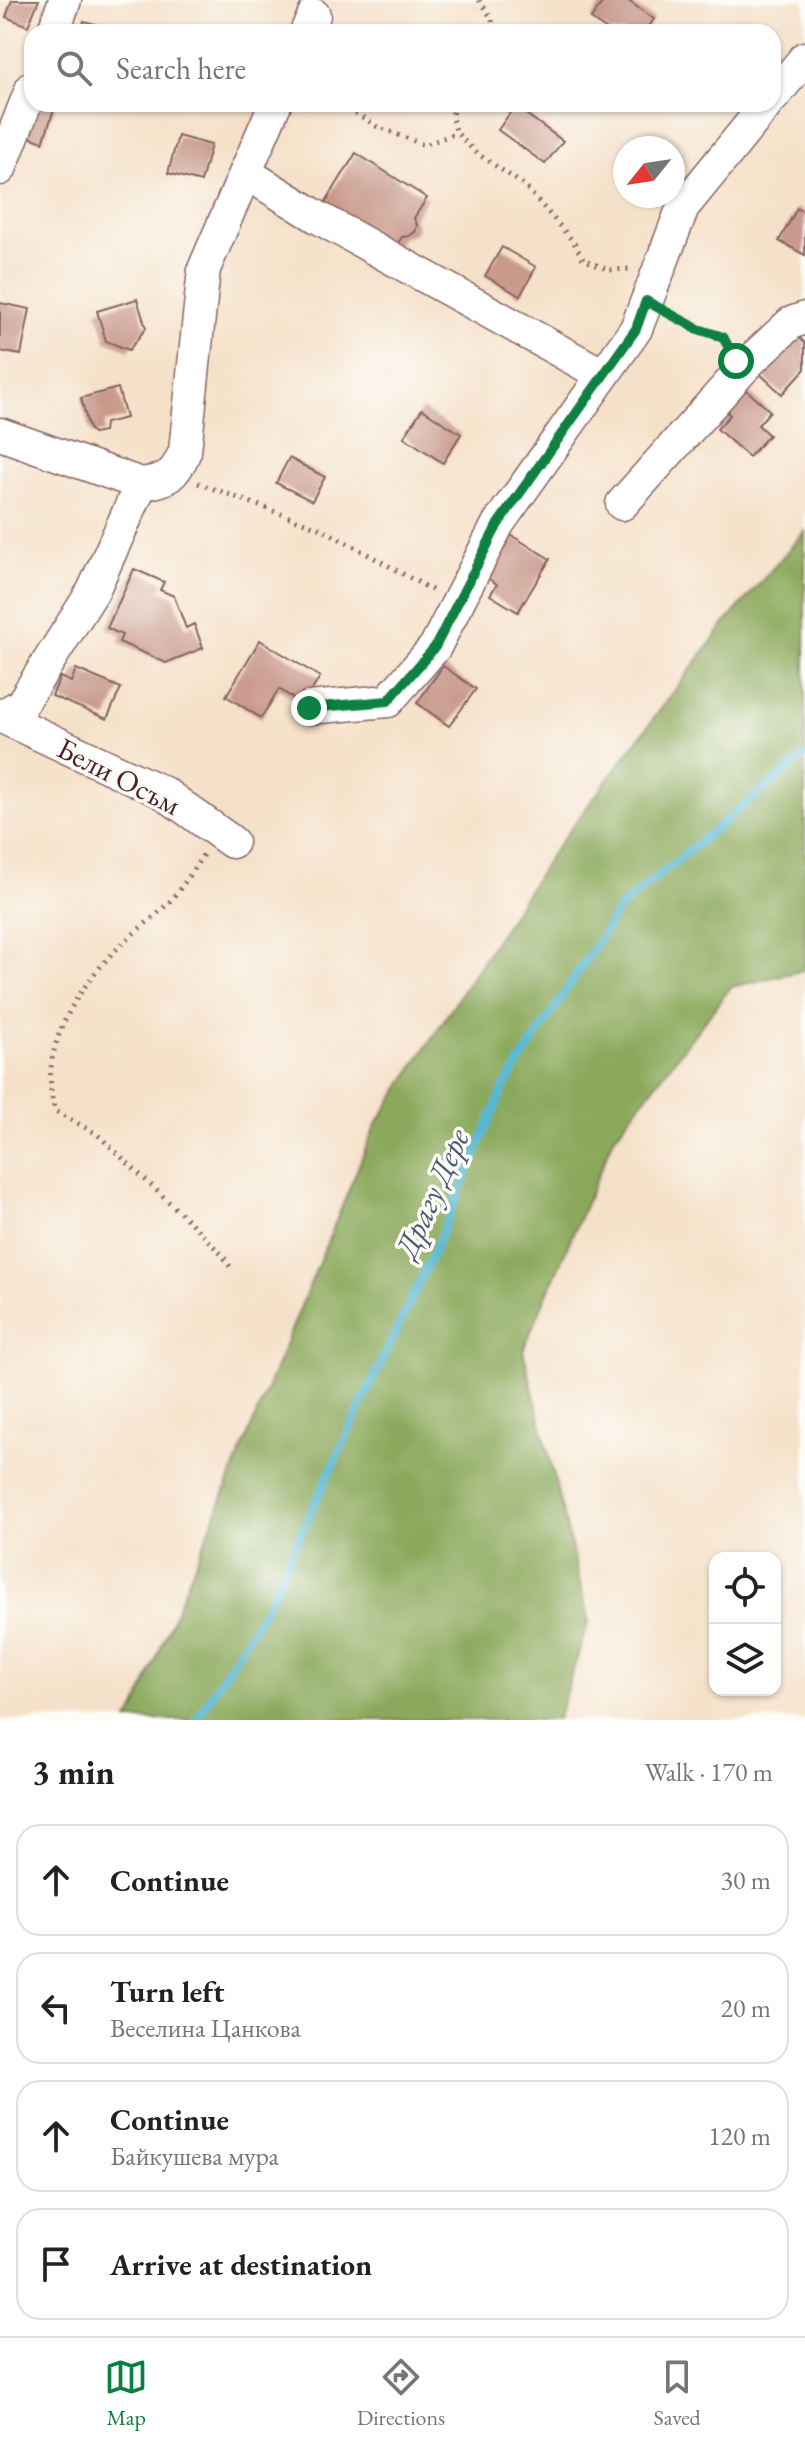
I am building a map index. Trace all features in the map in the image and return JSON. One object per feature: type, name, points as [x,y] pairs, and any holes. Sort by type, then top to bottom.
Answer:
[{"type":"street","points":[[56,24],[65,0]]},
{"type":"street","points":[[781,87],[805,58]]},
{"type":"street","points":[[0,169],[24,108]]},
{"type":"street","points":[[1,717],[21,705],[93,591],[152,483],[178,467],[185,451],[204,269],[272,112]]},
{"type":"street","points":[[309,708],[388,701],[435,647],[498,524],[636,329],[683,207],[760,112]]},
{"type":"street","points":[[246,173],[319,218],[603,375]]},
{"type":"street","points":[[622,504],[733,380],[791,323],[805,318]]},
{"type":"street","points":[[0,434],[152,483]]},
{"type":"street","name":"Бели Осъм","points":[[1,717],[164,793],[225,838]]},
{"type":"path","points":[[479,0],[492,24]]},
{"type":"path","points":[[354,112],[376,126],[424,145],[457,133]]},
{"type":"path","points":[[453,112],[457,133],[475,152],[524,185],[573,241],[583,259],[608,270],[659,267]]},
{"type":"path","points":[[646,301],[698,329],[723,337],[736,361],[733,380]]},
{"type":"path","points":[[152,483],[202,483],[324,530],[457,604]]},
{"type":"path","points":[[225,838],[170,901],[123,943],[85,984],[61,1030],[51,1061],[49,1091],[55,1111],[97,1134],[191,1223],[224,1257],[232,1270]]},
{"type":"green space","points":[[805,531],[805,970],[731,987],[614,1138],[523,1350],[589,1620],[557,1720],[128,1720],[136,1708],[375,1126],[551,855],[727,621]]},
{"type":"building","points":[[12,0],[39,0],[29,24],[6,17]]},
{"type":"building","points":[[604,0],[627,0],[654,19],[651,24],[598,24],[591,19]]},
{"type":"building","points":[[28,112],[53,112],[43,142],[18,133]]},
{"type":"building","points":[[511,112],[523,112],[563,141],[545,164],[498,130]]},
{"type":"building","points":[[178,136],[211,145],[201,182],[168,173]]},
{"type":"building","points":[[356,153],[427,198],[414,218],[417,225],[415,232],[402,237],[393,252],[325,203]]},
{"type":"building","points":[[797,208],[805,213],[805,255],[779,241]]},
{"type":"building","points":[[502,247],[536,267],[520,296],[485,276]]},
{"type":"building","points":[[137,299],[146,328],[129,350],[106,341],[97,311]]},
{"type":"building","points":[[0,303],[30,309],[21,355],[0,351]]},
{"type":"building","points":[[795,334],[805,343],[805,369],[782,394],[759,373]]},
{"type":"building","points":[[743,387],[770,411],[758,425],[769,435],[749,457],[717,429],[730,415],[724,409]]},
{"type":"building","points":[[118,388],[126,418],[105,423],[104,432],[94,434],[89,429],[81,398]]},
{"type":"building","points":[[422,409],[461,434],[443,463],[404,437]]},
{"type":"building","points":[[289,458],[325,477],[312,501],[276,483]]},
{"type":"building","points":[[511,535],[550,559],[518,612],[490,595],[497,584],[485,577]]},
{"type":"building","points":[[134,569],[164,582],[160,590],[174,596],[186,628],[194,624],[203,648],[166,663],[119,642],[122,635],[107,628]]},
{"type":"building","points":[[260,640],[320,677],[303,705],[279,689],[261,718],[226,696]]},
{"type":"building","points":[[443,666],[476,689],[449,726],[417,703]]},
{"type":"building","points":[[76,669],[121,688],[107,719],[52,696],[60,677],[71,682]]},
{"type":"waterway","name":"Драгу Дере","points":[[196,1720],[266,1607],[433,1253],[504,1087],[620,907],[805,756]]},
{"type":"route","points":[[309,708],[388,701],[435,647],[498,524],[636,329],[646,301],[698,329],[723,337],[736,361]]}]
